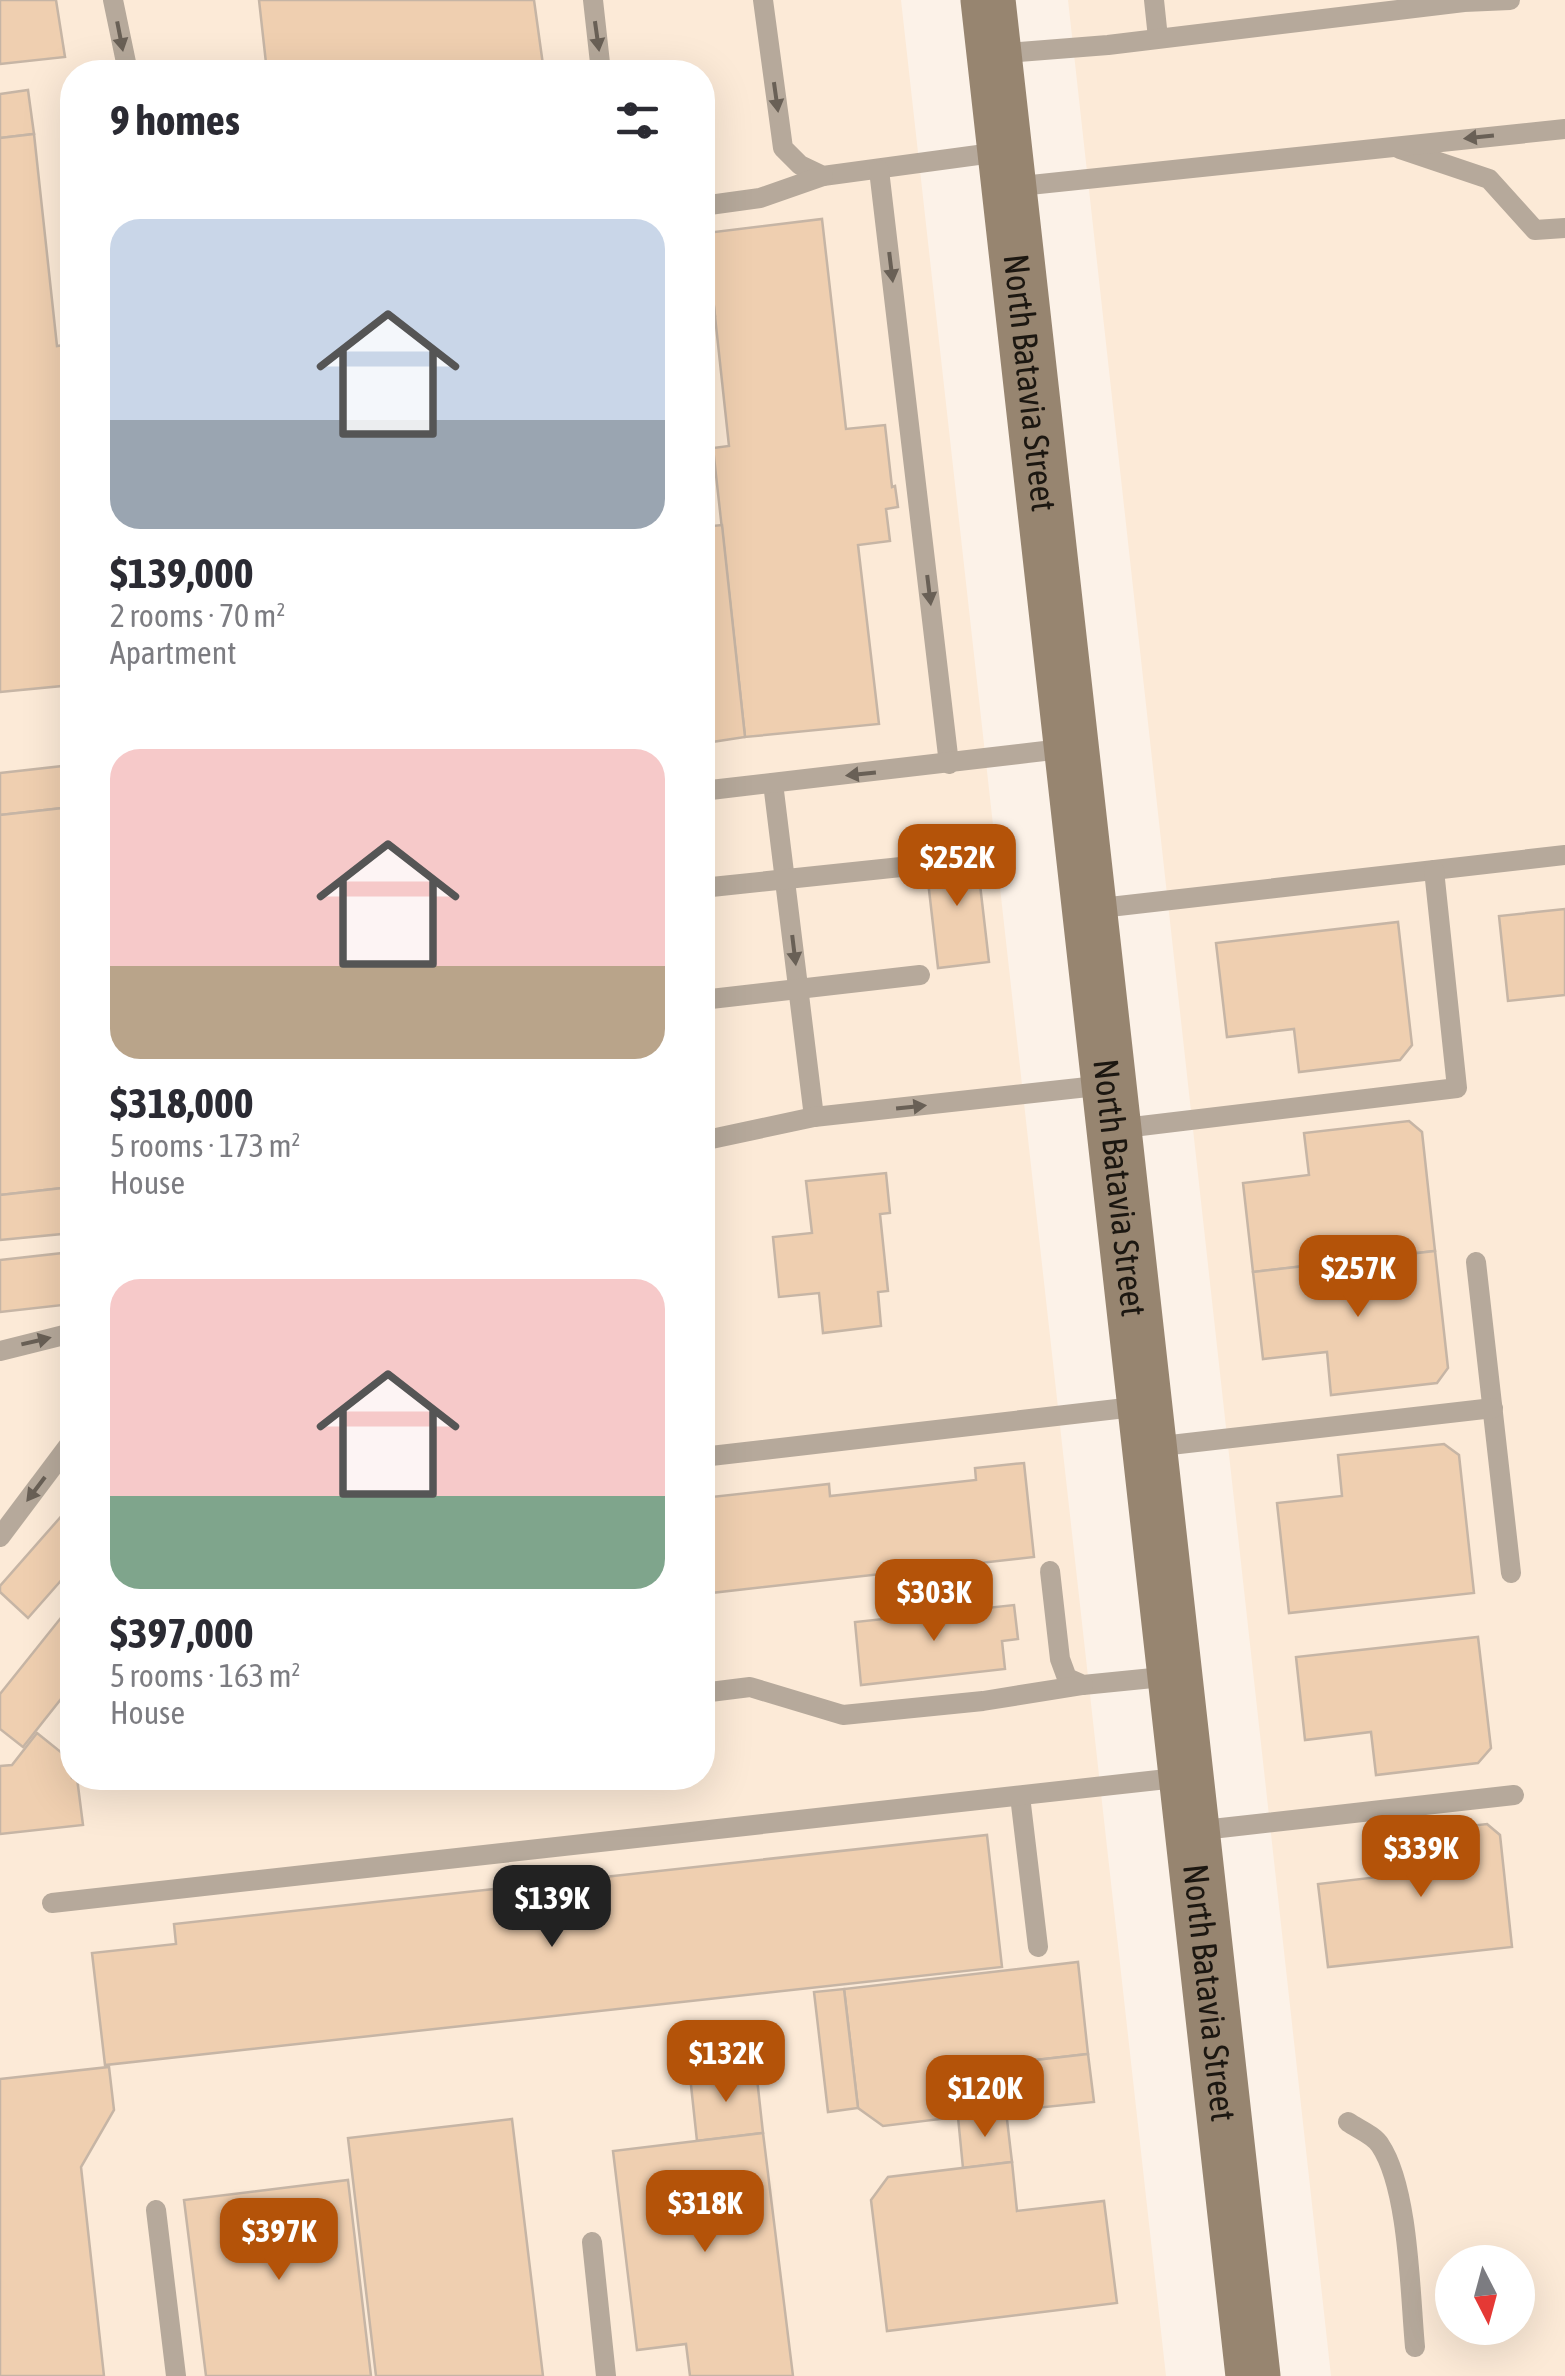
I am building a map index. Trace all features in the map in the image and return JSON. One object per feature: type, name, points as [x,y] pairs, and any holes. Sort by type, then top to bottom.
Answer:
[{"type":"main road","name":"North Batavia Street","points":[[988,0],[1254,2376]]},
{"type":"lane","points":[[114,0],[126,60]]},
{"type":"lane","points":[[593,0],[600,60]]},
{"type":"lane","points":[[763,0],[783,148],[800,165],[823,176]]},
{"type":"lane","points":[[1154,0],[1158,38]]},
{"type":"lane","points":[[994,54],[1158,38],[1410,4],[1510,0]]},
{"type":"lane","points":[[715,204],[760,198],[823,176],[879,170],[1007,170],[1392,146],[1565,128]]},
{"type":"lane","points":[[1392,146],[1488,179],[1535,230],[1565,228]]},
{"type":"lane","points":[[879,170],[949,764]]},
{"type":"lane","points":[[715,790],[1072,748]]},
{"type":"lane","points":[[773,783],[814,1118]]},
{"type":"lane","points":[[1090,910],[1565,855]]},
{"type":"lane","points":[[715,887],[901,867]]},
{"type":"lane","points":[[715,1138],[814,1118],[1457,1088],[1434,870]]},
{"type":"lane","points":[[715,998],[920,975]]},
{"type":"lane","points":[[1476,1262],[1512,1573]]},
{"type":"lane","points":[[0,1351],[60,1335]]},
{"type":"lane","points":[[715,1456],[1147,1426],[1494,1408]]},
{"type":"lane","points":[[0,1537],[60,1457]]},
{"type":"lane","points":[[1050,1571],[1060,1659],[1067,1678],[1083,1684]]},
{"type":"lane","points":[[715,1691],[750,1687],[843,1715],[1176,1676]]},
{"type":"lane","points":[[52,1903],[1187,1777]]},
{"type":"lane","points":[[1192,1831],[1514,1795]]},
{"type":"lane","points":[[1020,1796],[1038,1947]]},
{"type":"lane","points":[[1348,2122],[1379,2142],[1394,2176],[1415,2347]]},
{"type":"lane","points":[[156,2210],[176,2376]]},
{"type":"lane","points":[[592,2242],[606,2376]]},
{"type":"shaded area","points":[[0,0],[901,0],[1166,2376],[0,2376]]},
{"type":"shaded area","points":[[1068,0],[1565,0],[1565,2376],[1331,2376]]},
{"type":"building","points":[[0,0],[56,0],[65,57],[0,64]]},
{"type":"building","points":[[259,0],[534,0],[542,60],[266,60]]},
{"type":"building","points":[[28,90],[34,134],[0,138],[0,94]]},
{"type":"building","points":[[34,134],[57,346],[60,346],[60,686],[0,692],[0,138]]},
{"type":"building","points":[[822,219],[846,429],[885,425],[898,507],[886,509],[890,541],[858,545],[879,724],[745,737],[715,466],[715,448],[729,446],[715,316],[715,232]]},
{"type":"building","points":[[722,525],[745,737],[715,742],[715,526]]},
{"type":"building","points":[[60,766],[60,808],[0,815],[0,773]]},
{"type":"building","points":[[60,808],[60,1188],[0,1195],[0,815]]},
{"type":"building","points":[[976,850],[989,962],[938,968],[925,855]]},
{"type":"building","points":[[1565,909],[1565,995],[1508,1001],[1499,916]]},
{"type":"building","points":[[1398,922],[1412,1045],[1400,1060],[1299,1072],[1294,1029],[1227,1037],[1216,943]]},
{"type":"building","points":[[1409,1121],[1422,1132],[1435,1251],[1253,1272],[1243,1183],[1309,1175],[1304,1133]]},
{"type":"building","points":[[886,1173],[890,1213],[880,1214],[888,1291],[878,1292],[881,1326],[823,1333],[819,1293],[779,1297],[773,1237],[812,1233],[806,1181]]},
{"type":"building","points":[[60,1188],[60,1234],[0,1240],[0,1195]]},
{"type":"building","points":[[1435,1251],[1448,1368],[1437,1383],[1331,1395],[1327,1352],[1263,1359],[1253,1272]]},
{"type":"building","points":[[60,1253],[60,1305],[0,1312],[0,1260]]},
{"type":"building","points":[[1444,1444],[1459,1455],[1474,1593],[1289,1613],[1277,1503],[1342,1496],[1338,1455]]},
{"type":"building","points":[[1024,1463],[1034,1557],[715,1593],[715,1497],[829,1484],[830,1496],[976,1480],[975,1468]]},
{"type":"building","points":[[60,1518],[60,1582],[28,1618],[0,1592],[0,1586]]},
{"type":"building","points":[[1014,1605],[1018,1639],[1002,1641],[1005,1669],[861,1685],[855,1622]]},
{"type":"building","points":[[60,1619],[60,1700],[23,1747],[0,1729],[0,1694]]},
{"type":"building","points":[[1478,1637],[1491,1748],[1478,1763],[1376,1775],[1371,1732],[1305,1740],[1296,1657]]},
{"type":"building","points":[[37,1733],[60,1751],[60,1790],[79,1790],[83,1825],[0,1834],[0,1766],[12,1765]]},
{"type":"building","points":[[1487,1824],[1500,1835],[1512,1947],[1328,1967],[1318,1884],[1387,1876],[1382,1836]]},
{"type":"building","points":[[987,1835],[1002,1967],[105,2065],[92,1953],[176,1944],[174,1924]]},
{"type":"building","points":[[1078,1962],[1088,2054],[1001,2064],[1006,2111],[883,2126],[858,2108],[844,1989]]},
{"type":"building","points":[[844,1989],[858,2108],[828,2112],[814,1992]]},
{"type":"building","points":[[1088,2054],[1094,2102],[1006,2111],[1001,2064]]},
{"type":"building","points":[[109,2067],[114,2110],[81,2167],[104,2376],[0,2376],[0,2079]]},
{"type":"building","points":[[756,2069],[763,2133],[697,2141],[690,2076]]},
{"type":"building","points":[[1006,2111],[1012,2162],[963,2168],[958,2117]]},
{"type":"building","points":[[512,2119],[543,2376],[376,2376],[348,2138]]},
{"type":"building","points":[[763,2133],[793,2376],[690,2376],[686,2344],[637,2350],[613,2151]]},
{"type":"building","points":[[1012,2162],[1017,2211],[1104,2201],[1117,2303],[887,2331],[871,2200],[888,2177]]},
{"type":"building","points":[[348,2180],[371,2376],[206,2376],[184,2200]]}]
